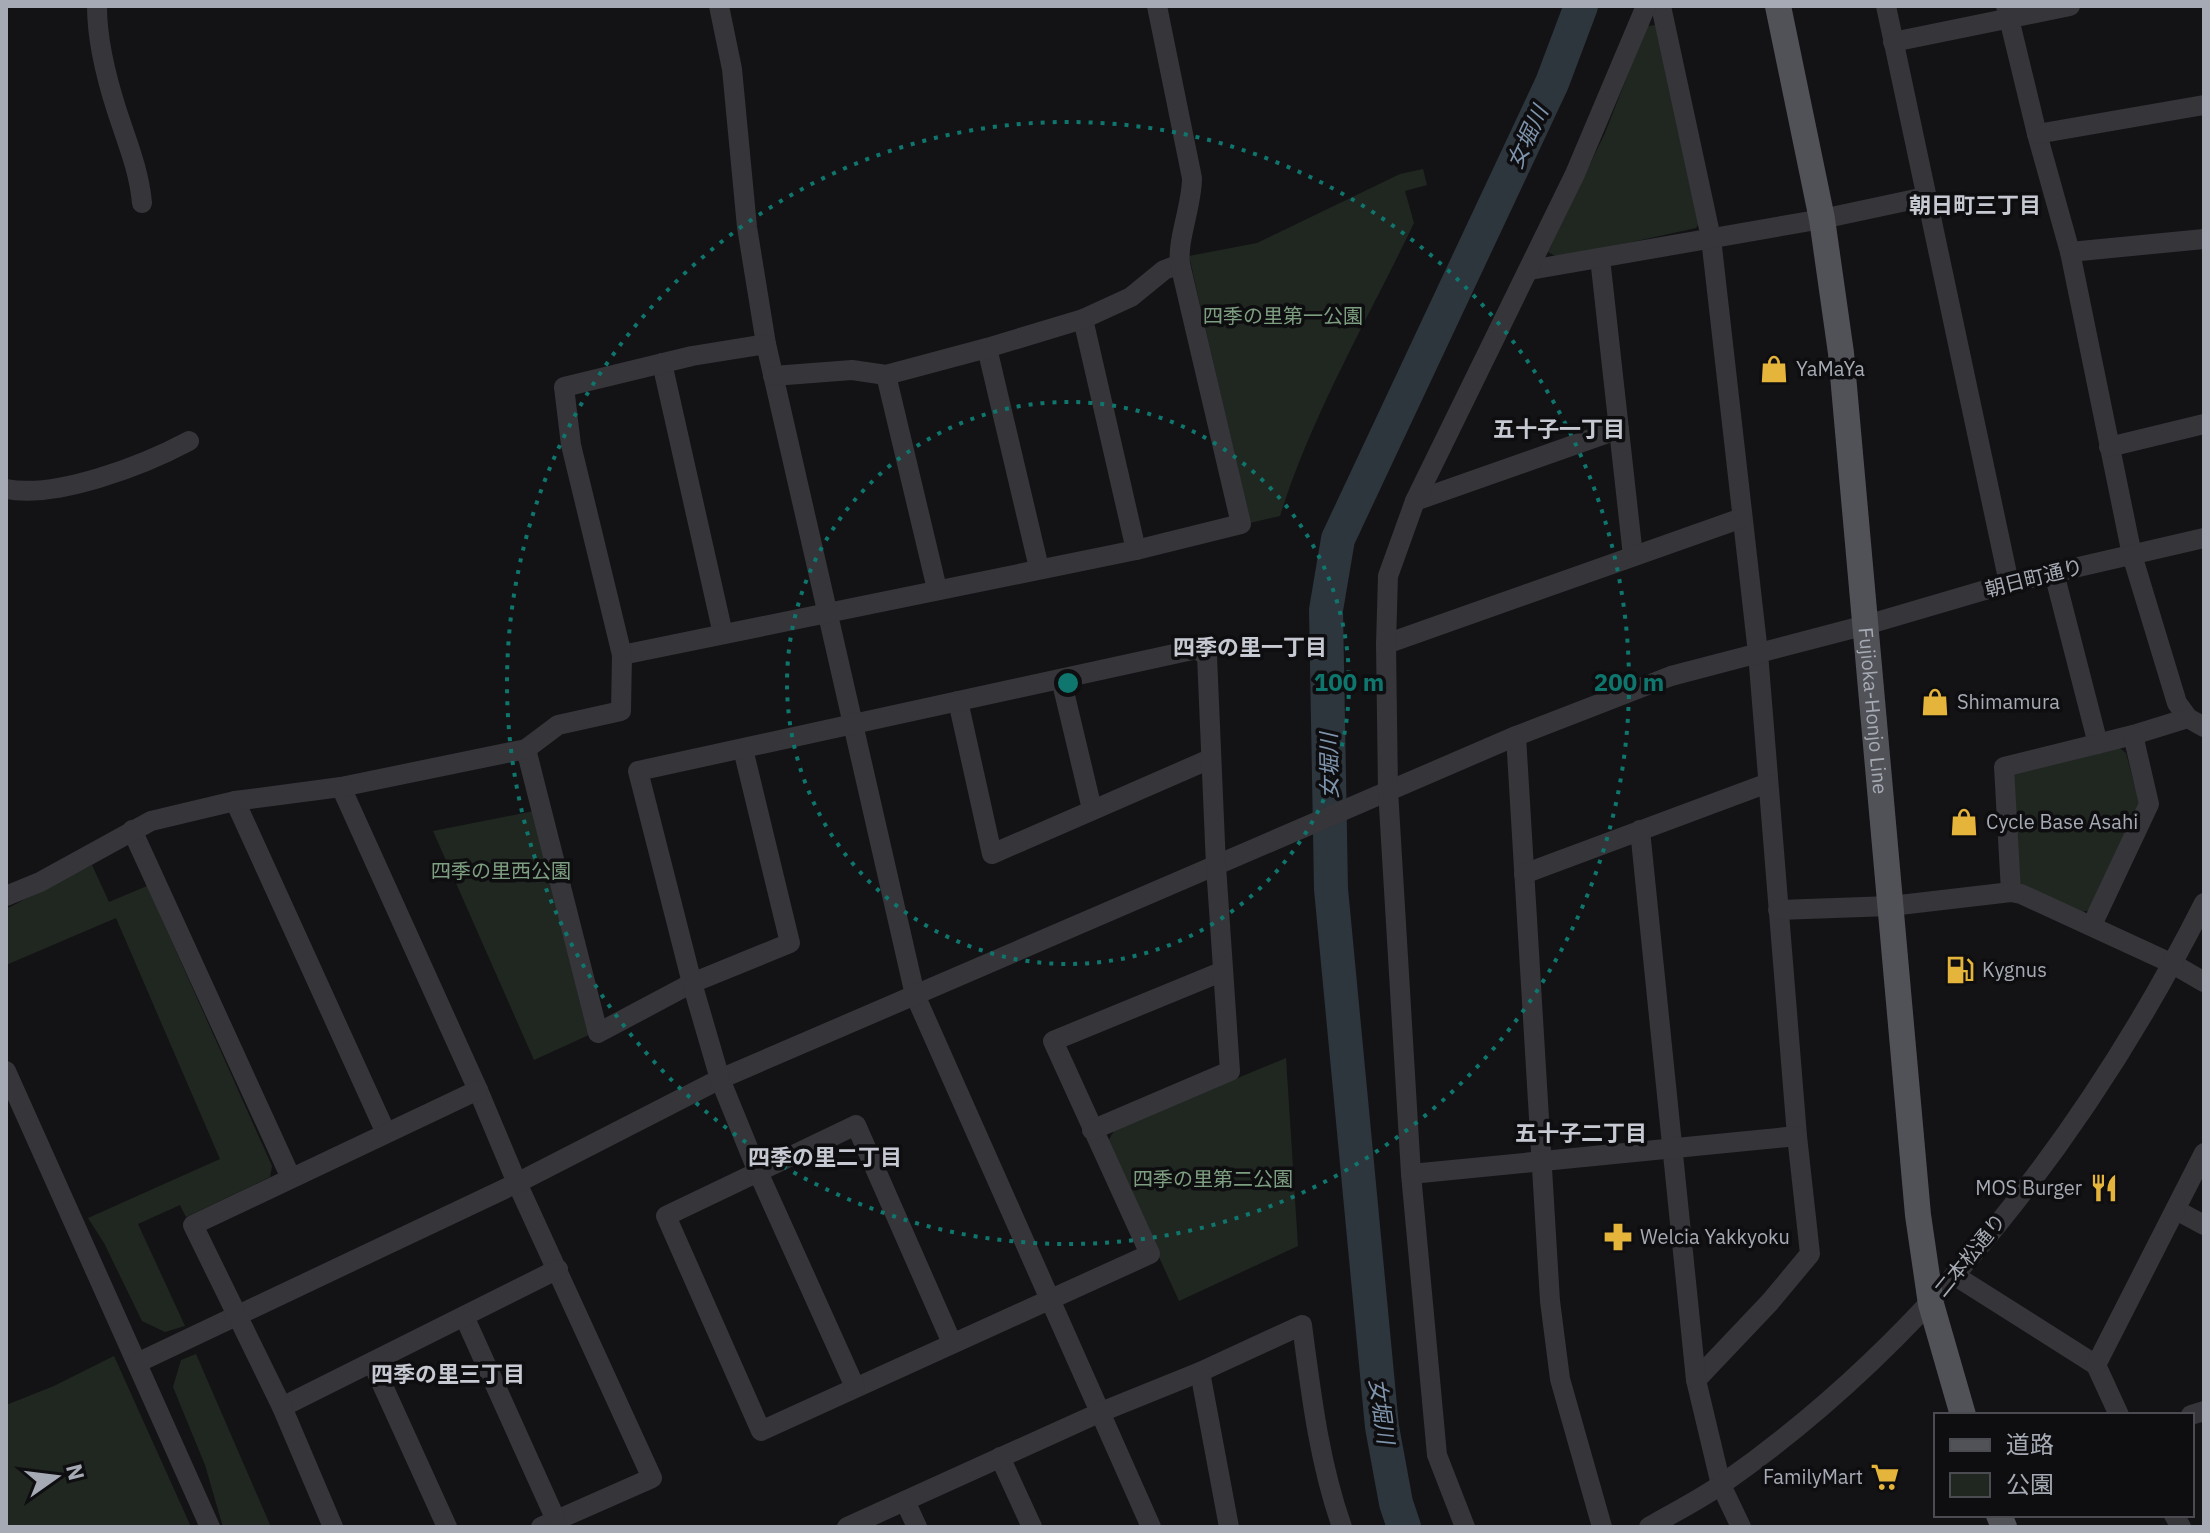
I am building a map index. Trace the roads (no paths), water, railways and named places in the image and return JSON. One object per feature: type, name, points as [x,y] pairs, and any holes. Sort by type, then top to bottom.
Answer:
[{"type":"main road","name":"Fujioka-Honjo Line","points":[[1778,6],[1822,219],[1841,353],[1918,1215],[1931,1304],[1962,1413]]},
{"type":"street","points":[[97,6],[100,48],[117,112],[140,179],[142,203]]},
{"type":"street","points":[[719,6],[732,69],[747,227],[766,344],[915,995],[1151,1527]]},
{"type":"street","points":[[622,655],[1136,550],[1241,524],[1180,260],[1192,199],[1192,178],[1157,6]]},
{"type":"street","points":[[1465,1527],[1437,1455],[1411,1174],[1385,792],[1388,576],[1415,501],[1575,174],[1646,6]]},
{"type":"street","points":[[1661,6],[1711,238],[1758,653],[1797,1136],[1810,1254],[1770,1302],[1696,1380]]},
{"type":"street","points":[[1886,6],[2009,583]]},
{"type":"street","points":[[1893,42],[2007,12],[2070,6]]},
{"type":"street","points":[[2007,12],[2070,252],[2132,555],[2177,703],[2196,722]]},
{"type":"street","points":[[2037,134],[2204,105]]},
{"type":"street","points":[[1530,270],[1822,219],[1925,197]]},
{"type":"street","points":[[2070,252],[2204,239]]},
{"type":"street","points":[[1600,258],[1633,556]]},
{"type":"street","points":[[773,376],[852,370],[886,375],[987,348],[1083,319],[1131,297],[1180,260]]},
{"type":"street","points":[[1083,319],[1136,550]]},
{"type":"street","points":[[6,896],[40,882],[151,821],[235,801],[341,787],[526,749],[558,725],[621,711],[622,655],[571,445],[564,387],[662,363],[766,344]]},
{"type":"street","points":[[987,348],[1039,568]]},
{"type":"street","points":[[662,363],[723,634]]},
{"type":"street","points":[[886,375],[937,589]]},
{"type":"street","points":[[2109,447],[2204,424]]},
{"type":"street","points":[[1415,501],[1619,429]]},
{"type":"street","points":[[6,489],[40,491],[78,483],[165,454],[189,441]]},
{"type":"street","points":[[1386,644],[1742,518]]},
{"type":"street","name":"朝日町通り","points":[[137,1363],[517,1183],[720,1079],[1216,866],[1296,828],[1516,736],[1671,676],[1866,625],[2009,583],[2204,538]]},
{"type":"street","points":[[2054,573],[2098,744]]},
{"type":"street","points":[[855,1387],[758,1172],[720,1079],[638,771],[1197,649],[1207,656],[1221,972],[1230,1071],[1092,1130]]},
{"type":"street","points":[[1061,679],[1092,809]]},
{"type":"street","points":[[958,701],[992,854],[1210,759]]},
{"type":"street","points":[[2011,892],[2004,767],[2196,722]]},
{"type":"street","points":[[2092,925],[2149,804],[2133,735]]},
{"type":"street","points":[[1516,736],[1550,1301],[1560,1379],[1602,1527]]},
{"type":"street","points":[[526,749],[598,1033],[692,983],[790,943],[743,749]]},
{"type":"street","points":[[1524,874],[1768,783]]},
{"type":"street","points":[[341,787],[652,1478],[549,1524],[464,1316]]},
{"type":"street","points":[[235,801],[386,1133]]},
{"type":"street","points":[[132,830],[291,1178]]},
{"type":"street","points":[[1640,830],[1696,1380],[1721,1485],[1741,1527]]},
{"type":"street","points":[[1778,910],[1891,906],[2011,892],[2092,925],[2204,982]]},
{"type":"street","name":"二本松通り","points":[[1649,1527],[1721,1485],[1831,1400],[1931,1304],[2059,1145],[2173,964],[2204,903]]},
{"type":"street","points":[[952,1343],[856,1125],[666,1216],[761,1431],[1150,1254],[1053,1041],[1221,972]]},
{"type":"street","points":[[6,1071],[210,1527]]},
{"type":"street","points":[[333,1527],[282,1407],[193,1225],[478,1090]]},
{"type":"street","points":[[1411,1174],[1797,1136]]},
{"type":"street","points":[[2096,1365],[2204,1153]]},
{"type":"street","points":[[2176,1210],[2204,1225]]},
{"type":"street","points":[[282,1407],[558,1269]]},
{"type":"street","points":[[1954,1275],[2096,1365],[2118,1413]]},
{"type":"street","points":[[847,1527],[1302,1325],[1329,1487],[1342,1527]]},
{"type":"street","points":[[372,1362],[447,1527]]},
{"type":"street","points":[[1200,1372],[1229,1527]]},
{"type":"street","points":[[1000,1457],[1032,1527]]},
{"type":"street","points":[[905,1501],[917,1527]]},
{"type":"waterway","name":"女堀川","points":[[1404,1527],[1396,1503],[1382,1427],[1331,889],[1326,610],[1338,539],[1552,83],[1581,6]]},
{"type":"place","name":"YaMaYa","points":[[1774,369]]},
{"type":"place","name":"Shimamura","points":[[1935,702]]},
{"type":"place","name":"Cycle Base Asahi","points":[[1964,822]]},
{"type":"place","name":"Kygnus","points":[[1960,970]]},
{"type":"place","name":"MOS Burger","points":[[2104,1188]]},
{"type":"place","name":"Welcia Yakkyoku","points":[[1618,1237]]},
{"type":"place","name":"FamilyMart","points":[[1885,1477]]},
{"type":"district","name":"朝日町三丁目","points":[[1975,205]]},
{"type":"district","name":"五十子一丁目","points":[[1559,429]]},
{"type":"district","name":"四季の里一丁目","points":[[1250,647]]},
{"type":"district","name":"五十子二丁目","points":[[1581,1133]]},
{"type":"district","name":"四季の里二丁目","points":[[825,1157]]},
{"type":"district","name":"四季の里三丁目","points":[[448,1374]]},
{"type":"park label","name":"四季の里第一公園","points":[[1283,316]]},
{"type":"park label","name":"四季の里西公園","points":[[501,871]]},
{"type":"park label","name":"四季の里第二公園","points":[[1213,1179]]}]
